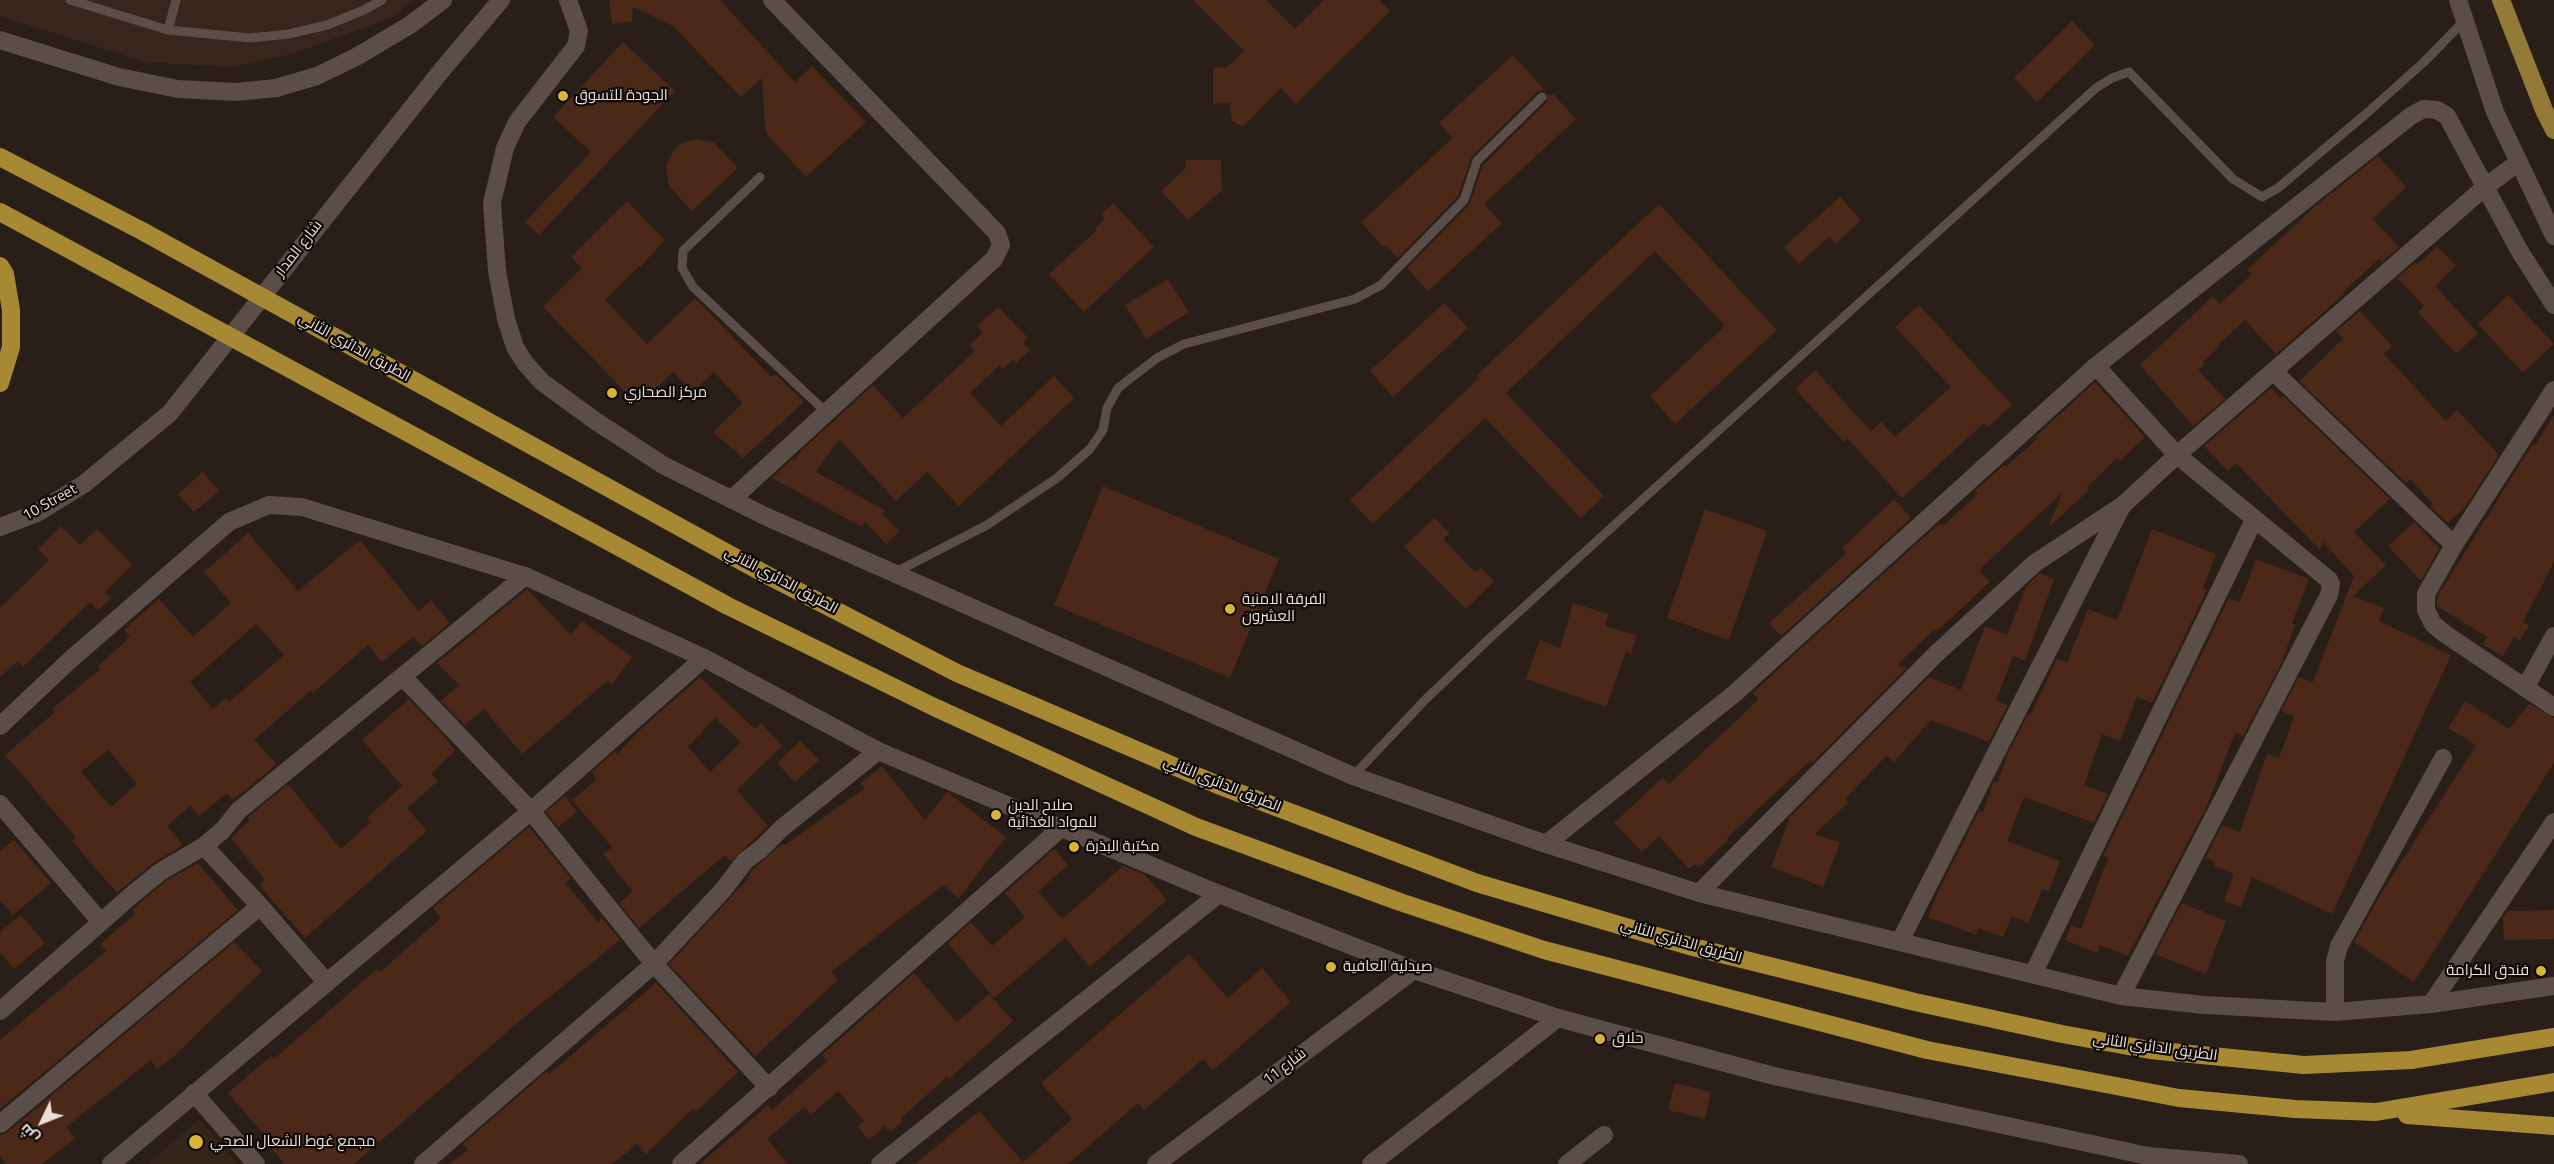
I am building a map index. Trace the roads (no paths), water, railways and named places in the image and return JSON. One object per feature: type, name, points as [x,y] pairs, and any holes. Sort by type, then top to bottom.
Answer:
[{"type":"highway","name":"الطريق الدائري الثاني","points":[[0,157],[153,237],[765,574],[957,673],[1218,785],[1478,882],[1693,946],[1904,999],[2062,1034],[2150,1050],[2304,1065],[2411,1060],[2554,1037]]},
{"type":"highway","points":[[0,212],[728,606],[934,707],[1196,827],[1400,902],[1544,950],[1927,1050],[2179,1098],[2295,1109],[2376,1112],[2554,1126]]},
{"type":"highway","points":[[0,266],[5,274],[10,310],[10,347],[0,382]]},
{"type":"highway","points":[[2376,1112],[2554,1082]]},
{"type":"main road","points":[[2501,0],[2554,130]]},
{"type":"street","points":[[0,40],[119,77],[178,90],[246,91],[276,88],[317,76],[356,57],[410,25],[443,0]]},
{"type":"street","name":"شارع المدار","points":[[84,484],[170,413],[297,250],[501,0]]},
{"type":"street","points":[[568,0],[579,31],[576,46],[517,122],[505,148],[494,192],[493,226],[497,271],[506,319],[515,347],[525,363],[542,382],[594,420],[663,465],[732,500],[892,574],[1353,776],[1546,844],[1699,893],[2121,996],[2247,1009],[2335,1012],[2431,1004],[2554,986]]},
{"type":"street","points":[[732,500],[994,259],[1001,244],[997,233],[772,0]]},
{"type":"street","points":[[2458,0],[2496,112],[2554,236]]},
{"type":"street","points":[[1546,844],[1734,694],[2096,366],[2412,115],[2424,109],[2437,110],[2447,116],[2518,250],[2554,304]]},
{"type":"street","points":[[1699,893],[1936,654],[2035,563],[2122,506],[2176,455],[2485,186],[2519,162]]},
{"type":"street","points":[[2096,366],[2176,455],[2329,580],[2331,590],[2121,996]]},
{"type":"street","points":[[2273,371],[2454,545]]},
{"type":"street","points":[[2554,390],[2454,545],[2426,594],[2426,610],[2433,624],[2554,707]]},
{"type":"street","name":"10 Street","points":[[0,515],[84,484]]},
{"type":"street","name":"10 Street","points":[[0,527],[37,513],[84,484]]},
{"type":"street","points":[[0,726],[70,660],[229,522],[269,505],[302,507],[525,576],[704,658],[878,751],[1219,894],[1414,970],[1558,1018],[1774,1076],[2146,1160],[2239,1164]]},
{"type":"street","points":[[1900,941],[2122,506]]},
{"type":"street","points":[[2033,974],[2254,520]]},
{"type":"street","points":[[0,1011],[100,921],[160,872],[204,846],[223,830],[238,811],[525,576]]},
{"type":"street","points":[[2525,688],[2554,636]]},
{"type":"street","points":[[111,1164],[531,812],[704,658]]},
{"type":"street","points":[[403,677],[531,812],[654,964],[769,1088]]},
{"type":"street","points":[[423,1164],[654,964],[723,890],[745,861],[782,828],[878,751]]},
{"type":"street","points":[[2335,1012],[2335,961],[2339,946],[2443,758]]},
{"type":"street","points":[[0,804],[100,921]]},
{"type":"street","points":[[2431,1004],[2554,822]]},
{"type":"street","points":[[681,1164],[1061,828]]},
{"type":"street","points":[[204,846],[327,983]]},
{"type":"street","points":[[880,1164],[1219,894]]},
{"type":"street","points":[[0,1124],[260,906]]},
{"type":"street","name":"شارع 11","points":[[1156,1164],[1414,970]]},
{"type":"street","points":[[1371,1164],[1558,1018]]},
{"type":"street","points":[[194,1093],[256,1164]]},
{"type":"street","points":[[1567,1164],[1604,1135]]},
{"type":"lane","points":[[70,0],[91,3],[168,30],[250,38],[289,34],[327,25],[382,0]]},
{"type":"lane","points":[[168,30],[176,0]]},
{"type":"lane","points":[[1353,776],[1426,699],[1549,584],[2104,83],[2129,72],[2233,179],[2262,197],[2278,188],[2367,113],[2424,62],[2465,20]]},
{"type":"lane","points":[[892,574],[987,525],[1058,478],[1090,449],[1103,430],[1107,408],[1118,388],[1157,358],[1184,344],[1355,299],[1381,285],[1464,200],[1477,160],[1542,97]]},
{"type":"lane","points":[[760,177],[683,251],[682,268],[693,286],[826,412]]},
{"type":"place","name":"الجودة للتسوق","points":[[563,96]]},
{"type":"place","name":"مركز الصحاري","points":[[612,393]]},
{"type":"place","name":"الفرقة الامنية العشرون","points":[[1230,609]]},
{"type":"place","name":"صلاح الدين للمواد الغذائية","points":[[996,815]]},
{"type":"place","name":"مكتبة البذرة","points":[[1074,847]]},
{"type":"place","name":"صيدلية العافية","points":[[1331,967]]},
{"type":"place","name":"فندق الكرامة","points":[[2541,971]]},
{"type":"place","name":"حلاق","points":[[1600,1039]]},
{"type":"place","name":"مجمع غوط الشعال الصحي","points":[[196,1142]]}]
